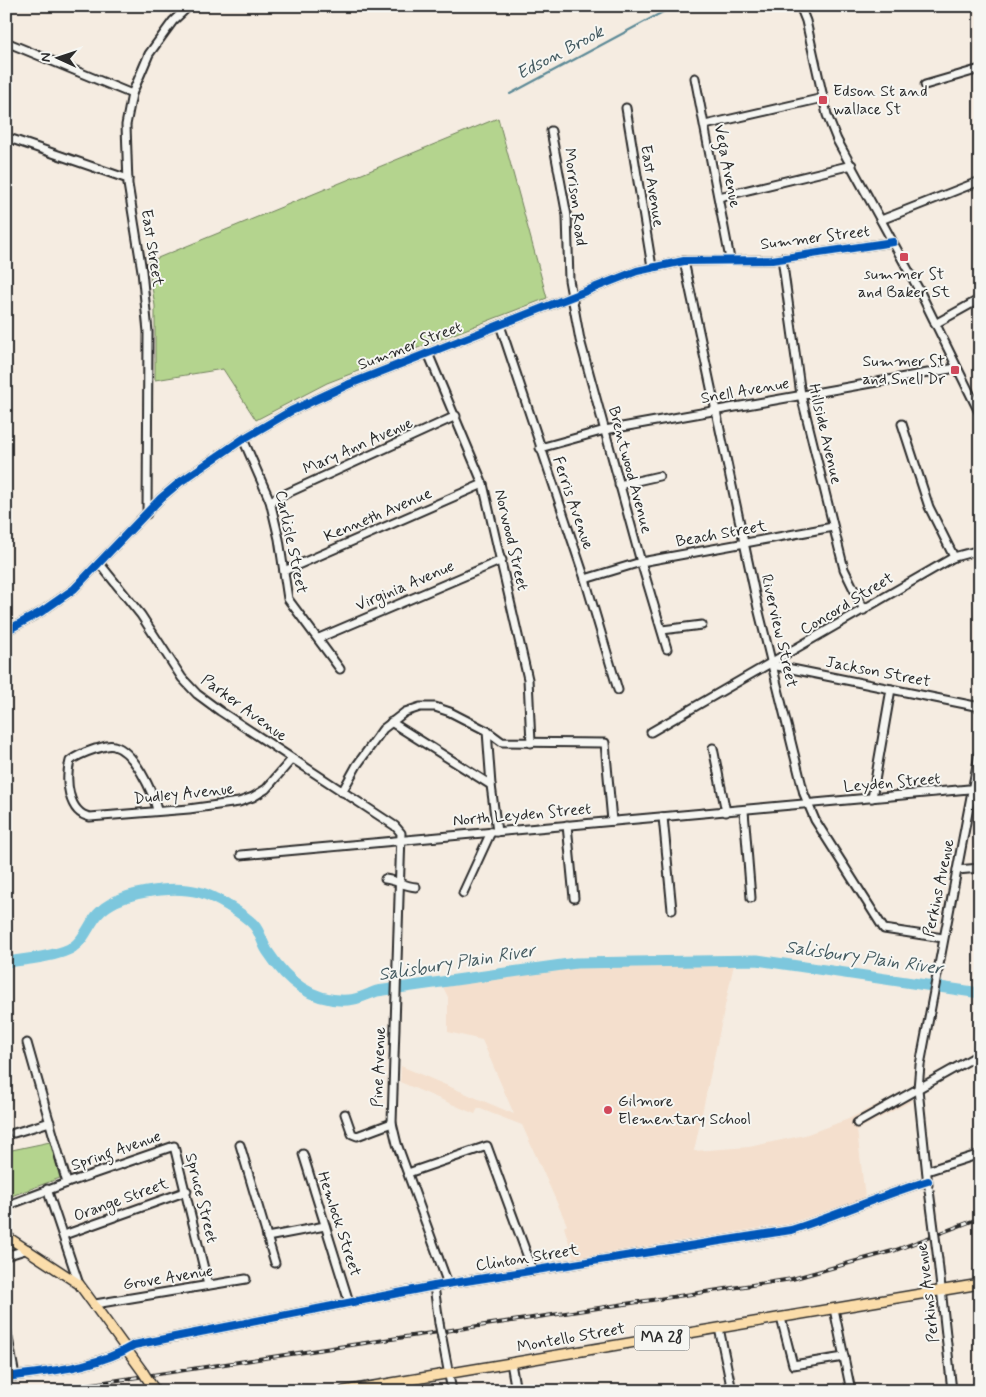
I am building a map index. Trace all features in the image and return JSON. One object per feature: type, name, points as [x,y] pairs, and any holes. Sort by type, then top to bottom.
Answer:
[{"type":"main road","points":[[6,1236],[79,1284],[153,1387]]},
{"type":"main road","name":"Montello Street","points":[[344,1391],[365,1389],[980,1284]]},
{"type":"street","name":"East Street","points":[[147,514],[148,332],[142,271],[128,179],[125,133],[132,94],[149,54],[173,21],[189,6]]},
{"type":"street","name":"Summer Street","points":[[800,6],[806,21],[827,115],[837,140],[893,242],[980,414]]},
{"type":"street","points":[[6,42],[132,94]]},
{"type":"street","points":[[925,85],[980,69]]},
{"type":"street","name":"Vega Avenue","points":[[695,78],[730,259]]},
{"type":"street","points":[[705,124],[823,98]]},
{"type":"street","name":"East Avenue","points":[[626,108],[652,268]]},
{"type":"street","name":"Morrison Road","points":[[552,131],[567,216],[572,297]]},
{"type":"street","points":[[6,137],[128,179]]},
{"type":"street","points":[[719,197],[852,165]]},
{"type":"street","points":[[881,220],[980,180]]},
{"type":"street","name":"Summer Street","points":[[6,631],[59,601],[100,564],[180,482],[243,439],[312,400],[572,297],[652,268],[684,261],[782,258],[893,242]]},
{"type":"street","name":"Hillside Avenue","points":[[782,258],[801,395],[844,569],[864,610]]},
{"type":"street","name":"Riverview Street","points":[[684,261],[772,665],[807,804],[884,929],[943,938]]},
{"type":"street","name":"Brentwood Avenue","points":[[572,297],[585,361],[641,562],[668,649]]},
{"type":"street","points":[[935,324],[980,299]]},
{"type":"street","name":"Ferris Avenue","points":[[500,325],[585,579],[618,690]]},
{"type":"street","name":"Norwood Street","points":[[428,353],[483,484],[528,679],[531,743]]},
{"type":"street","name":"Snell Avenue","points":[[540,448],[605,430],[956,368]]},
{"type":"street","name":"Mary Ann Avenue","points":[[270,500],[456,416]]},
{"type":"street","points":[[902,424],[929,507],[954,557]]},
{"type":"street","name":"Carlisle Street","points":[[243,439],[270,500],[288,599],[319,638],[340,669]]},
{"type":"street","points":[[619,485],[660,476]]},
{"type":"street","name":"Kenneth Avenue","points":[[284,570],[483,484]]},
{"type":"street","name":"Beach Street","points":[[585,579],[641,562],[833,527]]},
{"type":"street","name":"Concord Street","points":[[651,732],[772,665],[954,557],[980,550]]},
{"type":"street","name":"Virginia Avenue","points":[[319,638],[502,560]]},
{"type":"street","name":"Parker Avenue","points":[[100,564],[141,615],[192,690],[292,759],[395,826],[402,841]]},
{"type":"street","points":[[662,630],[702,625]]},
{"type":"street","name":"Jackson Street","points":[[772,665],[980,706]]},
{"type":"street","points":[[872,798],[891,689]]},
{"type":"street","points":[[342,792],[362,757],[379,733],[391,722],[410,710],[430,706],[450,712],[487,731],[502,742],[605,743],[612,821]]},
{"type":"street","points":[[391,722],[491,785]]},
{"type":"street","points":[[463,893],[494,832],[487,731]]},
{"type":"street","name":"Dudley Avenue","points":[[157,810],[153,793],[130,757],[121,749],[107,746],[77,756],[69,764],[73,804],[79,812],[93,817],[220,806],[246,800],[266,789],[292,759]]},
{"type":"street","points":[[713,748],[726,812]]},
{"type":"street","name":"Perkins Avenue","points":[[952,1391],[918,1089],[932,992],[976,788],[980,749]]},
{"type":"street","name":"Leyden Street","points":[[807,804],[976,788]]},
{"type":"street","name":"North Leyden Street","points":[[240,856],[807,804]]},
{"type":"street","points":[[744,811],[751,898]]},
{"type":"street","points":[[664,817],[672,910]]},
{"type":"street","points":[[567,825],[574,898]]},
{"type":"street","name":"Pine Avenue","points":[[402,841],[392,1124],[448,1284]]},
{"type":"street","points":[[957,870],[980,868]]},
{"type":"street","points":[[384,879],[416,887]]},
{"type":"street","name":"Spring Avenue","points":[[27,1043],[67,1182]]},
{"type":"street","points":[[857,1123],[980,1054]]},
{"type":"street","points":[[345,1114],[352,1134],[357,1136],[392,1124]]},
{"type":"street","points":[[14,1133],[50,1122]]},
{"type":"street","points":[[240,1145],[275,1263]]},
{"type":"street","name":"Spring Avenue","points":[[6,1206],[67,1182],[174,1146]]},
{"type":"street","name":"Spruce Street","points":[[174,1146],[187,1191],[208,1285]]},
{"type":"street","points":[[408,1174],[487,1146],[533,1271]]},
{"type":"street","name":"Hemlock Street","points":[[303,1154],[349,1302]]},
{"type":"street","points":[[927,1171],[980,1154]]},
{"type":"street","name":"Clinton Street","points":[[6,1377],[86,1364],[116,1356],[140,1344],[434,1286],[791,1230],[840,1215],[897,1190],[928,1181]]},
{"type":"street","points":[[47,1190],[64,1235],[79,1284]]},
{"type":"street","name":"Orange Street","points":[[64,1235],[187,1191]]},
{"type":"street","points":[[267,1237],[325,1226]]},
{"type":"street","points":[[6,1256],[28,1249]]},
{"type":"street","name":"Grove Avenue","points":[[95,1304],[246,1279]]},
{"type":"street","points":[[434,1286],[452,1391]]},
{"type":"street","points":[[834,1308],[851,1391]]},
{"type":"street","points":[[781,1318],[793,1365],[844,1357]]},
{"type":"street","points":[[6,1327],[15,1376]]},
{"type":"street","points":[[719,1328],[732,1391]]},
{"type":"street","points":[[511,1363],[516,1391]]},
{"type":"shaded area","name":"Gilmore Elementary School","points":[[734,964],[694,1151],[749,1147],[805,1135],[846,1120],[880,1103],[881,1105],[910,1088],[912,1101],[857,1130],[865,1198],[791,1223],[574,1258],[564,1227],[567,1225],[522,1125],[478,1108],[475,1114],[400,1082],[401,1066],[514,1114],[482,1040],[448,1032],[448,997],[441,983],[554,967]]},
{"type":"green space","points":[[498,118],[547,298],[327,383],[256,420],[223,369],[155,380],[155,306],[148,262]]},
{"type":"green space","points":[[50,1142],[60,1178],[6,1198],[6,1154],[12,1150]]},
{"type":"waterway","name":"Edson Brook","points":[[510,94],[674,6]]},
{"type":"waterway","name":"Salisbury Plain River","points":[[6,962],[41,957],[67,950],[81,940],[98,914],[107,906],[118,900],[145,892],[174,889],[205,894],[236,911],[254,925],[264,946],[283,972],[301,988],[335,1000],[351,1000],[377,991],[576,963],[757,960],[980,993]]},
{"type":"railway","points":[[45,1391],[792,1279],[896,1250],[980,1218]]},
{"type":"cycle path","points":[[6,631],[41,612],[74,589],[161,498],[180,482],[243,439],[291,411],[347,385],[637,271],[684,261],[772,260],[893,242]]},
{"type":"cycle path","points":[[6,1377],[89,1364],[120,1353],[134,1345],[434,1286],[791,1230],[928,1181]]},
{"type":"place","name":"Edson St and wallace St","points":[[823,100]]},
{"type":"place","name":"summer St and Baker St","points":[[904,257]]},
{"type":"place","name":"Summer St and Snell Dr","points":[[955,370]]},
{"type":"place","name":"Gilmore Elementary School","points":[[608,1110]]}]
